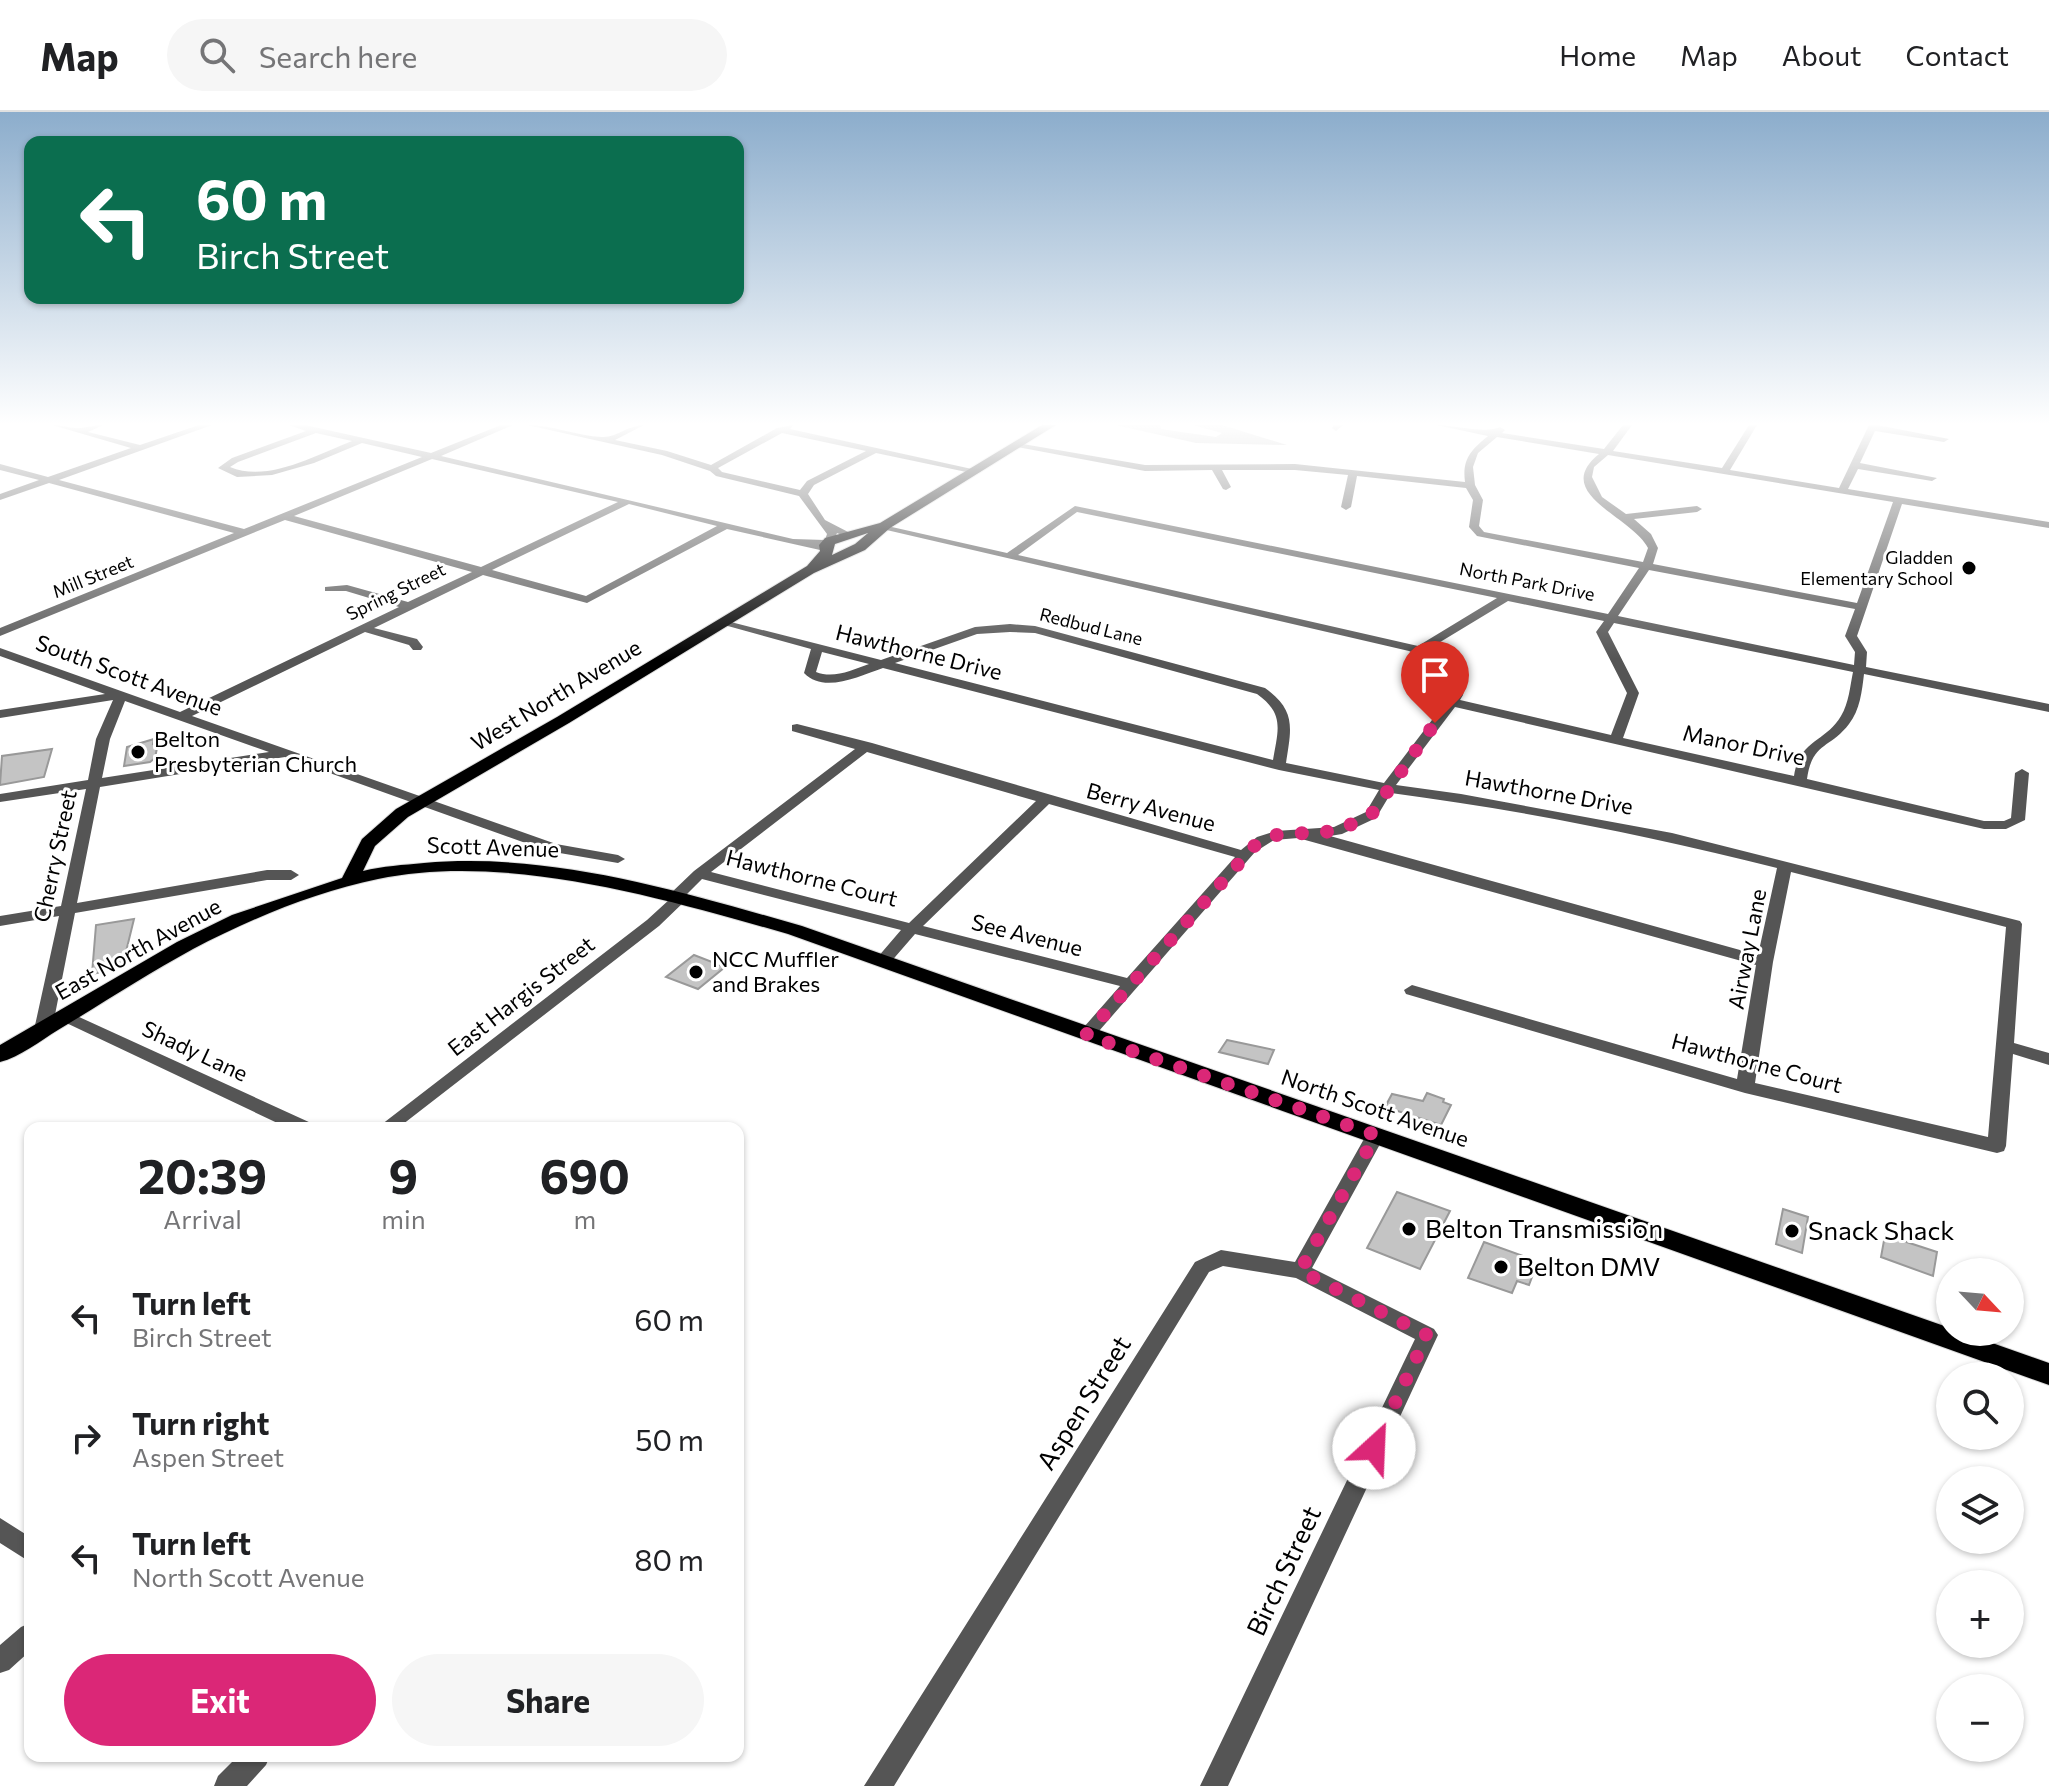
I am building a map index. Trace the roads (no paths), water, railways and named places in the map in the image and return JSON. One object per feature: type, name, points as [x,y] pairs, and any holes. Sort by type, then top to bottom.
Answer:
[{"type":"main road","name":"West North Avenue","points":[[350,882],[368,843],[394,819],[809,570],[860,547],[867,538],[923,503]]},
{"type":"main road","name":"West North Avenue","points":[[809,570],[828,546],[849,534],[888,524]]},
{"type":"main road","points":[[849,534],[867,538]]},
{"type":"main road","points":[[828,546],[842,554]]},
{"type":"main road","name":"Scott Avenue","points":[[350,882],[401,870],[511,867],[575,874],[679,897]]},
{"type":"main road","name":"East North Avenue","points":[[0,1055],[184,946],[239,919],[297,897],[350,882]]},
{"type":"main road","name":"North Scott Avenue","points":[[679,897],[760,919],[883,961],[2049,1374]]},
{"type":"street","points":[[135,503],[246,533]]},
{"type":"street","name":"Mill Street","points":[[0,632],[321,503]]},
{"type":"street","name":"Spring Street","points":[[179,717],[624,503]]},
{"type":"street","points":[[636,503],[793,542],[828,546],[832,534],[809,503]]},
{"type":"street","points":[[1477,503],[1479,509],[1474,527],[1481,534],[1860,607]]},
{"type":"street","points":[[1605,503],[1640,528],[1651,541],[1653,555],[1603,626],[1603,639],[1633,693],[1615,741]]},
{"type":"street","points":[[1800,779],[1801,762],[1809,750],[1835,731],[1849,713],[1861,652],[1851,636],[1898,503]]},
{"type":"street","points":[[1923,503],[2049,525]]},
{"type":"street","name":"North Park Drive","points":[[1010,556],[1075,509],[2049,708]]},
{"type":"street","points":[[1624,517],[1697,509]]},
{"type":"street","points":[[287,517],[587,600],[725,526]]},
{"type":"street","points":[[821,522],[849,534]]},
{"type":"street","points":[[888,524],[1022,548]]},
{"type":"street","points":[[888,524],[1010,556],[1419,650],[1445,663],[1456,675],[1459,688],[1451,702],[1387,788],[1378,808],[1362,821],[1337,831],[1266,838],[1257,843],[1086,1035]]},
{"type":"street","points":[[329,589],[347,588],[408,606]]},
{"type":"street","points":[[1419,650],[1507,597]]},
{"type":"street","name":"Hawthorne Drive","points":[[723,623],[1279,766],[1387,788],[1631,828],[2014,924],[2004,1046]]},
{"type":"street","points":[[363,628],[413,642],[417,647]]},
{"type":"street","name":"Redbud Lane","points":[[817,649],[810,673],[817,678],[842,678],[975,631],[1010,628],[1035,630],[1261,691],[1278,703],[1285,717],[1279,766]]},
{"type":"street","name":"South Scott Avenue","points":[[0,652],[424,801]]},
{"type":"street","points":[[0,714],[122,694]]},
{"type":"street","name":"Cherry Street","points":[[43,1030],[103,739],[122,694]]},
{"type":"street","name":"Manor Drive","points":[[1451,702],[1615,741],[1800,779],[1984,825],[2018,820],[2022,773]]},
{"type":"street","name":"Berry Avenue","points":[[797,728],[867,746],[1044,801],[1246,856]]},
{"type":"street","name":"East Hargis Street","points":[[394,1122],[653,923],[699,874],[867,746]]},
{"type":"street","points":[[0,798],[284,754]]},
{"type":"street","points":[[424,801],[553,848],[618,859]]},
{"type":"street","points":[[883,961],[912,928],[1044,801]]},
{"type":"street","points":[[1306,834],[1765,962]]},
{"type":"street","name":"Airway Lane","points":[[1745,1087],[1765,962],[1785,867]]},
{"type":"street","name":"Hawthorne Court","points":[[699,874],[912,928]]},
{"type":"street","points":[[0,921],[267,875],[291,875]]},
{"type":"street","name":"See Avenue","points":[[912,928],[1130,984]]},
{"type":"street","name":"Hawthorne Court","points":[[1412,990],[1745,1087],[1997,1146],[2004,1046]]},
{"type":"street","name":"Shady Lane","points":[[66,1016],[291,1122]]},
{"type":"street","points":[[2004,1046],[2049,1059]]},
{"type":"street","points":[[1300,1271],[1376,1135]]},
{"type":"street","name":"Aspen Street","points":[[878,1786],[1202,1267],[1221,1258],[1300,1271]]},
{"type":"street","name":"Birch Street","points":[[1214,1786],[1427,1335],[1300,1271]]},
{"type":"street","points":[[0,1529],[24,1547]]},
{"type":"street","points":[[0,1661],[24,1640]]},
{"type":"street","points":[[228,1786],[251,1762]]},
{"type":"place","name":"Gladden Elementary School","points":[[1969,568]]},
{"type":"place","name":"Belton Presbyterian Church","points":[[138,752]]},
{"type":"place","name":"NCC Muffler and Brakes","points":[[696,972]]},
{"type":"place","name":"Belton Transmission","points":[[1409,1229]]},
{"type":"place","name":"Snack Shack","points":[[1792,1231]]},
{"type":"place","name":"Belton DMV","points":[[1501,1267]]}]
